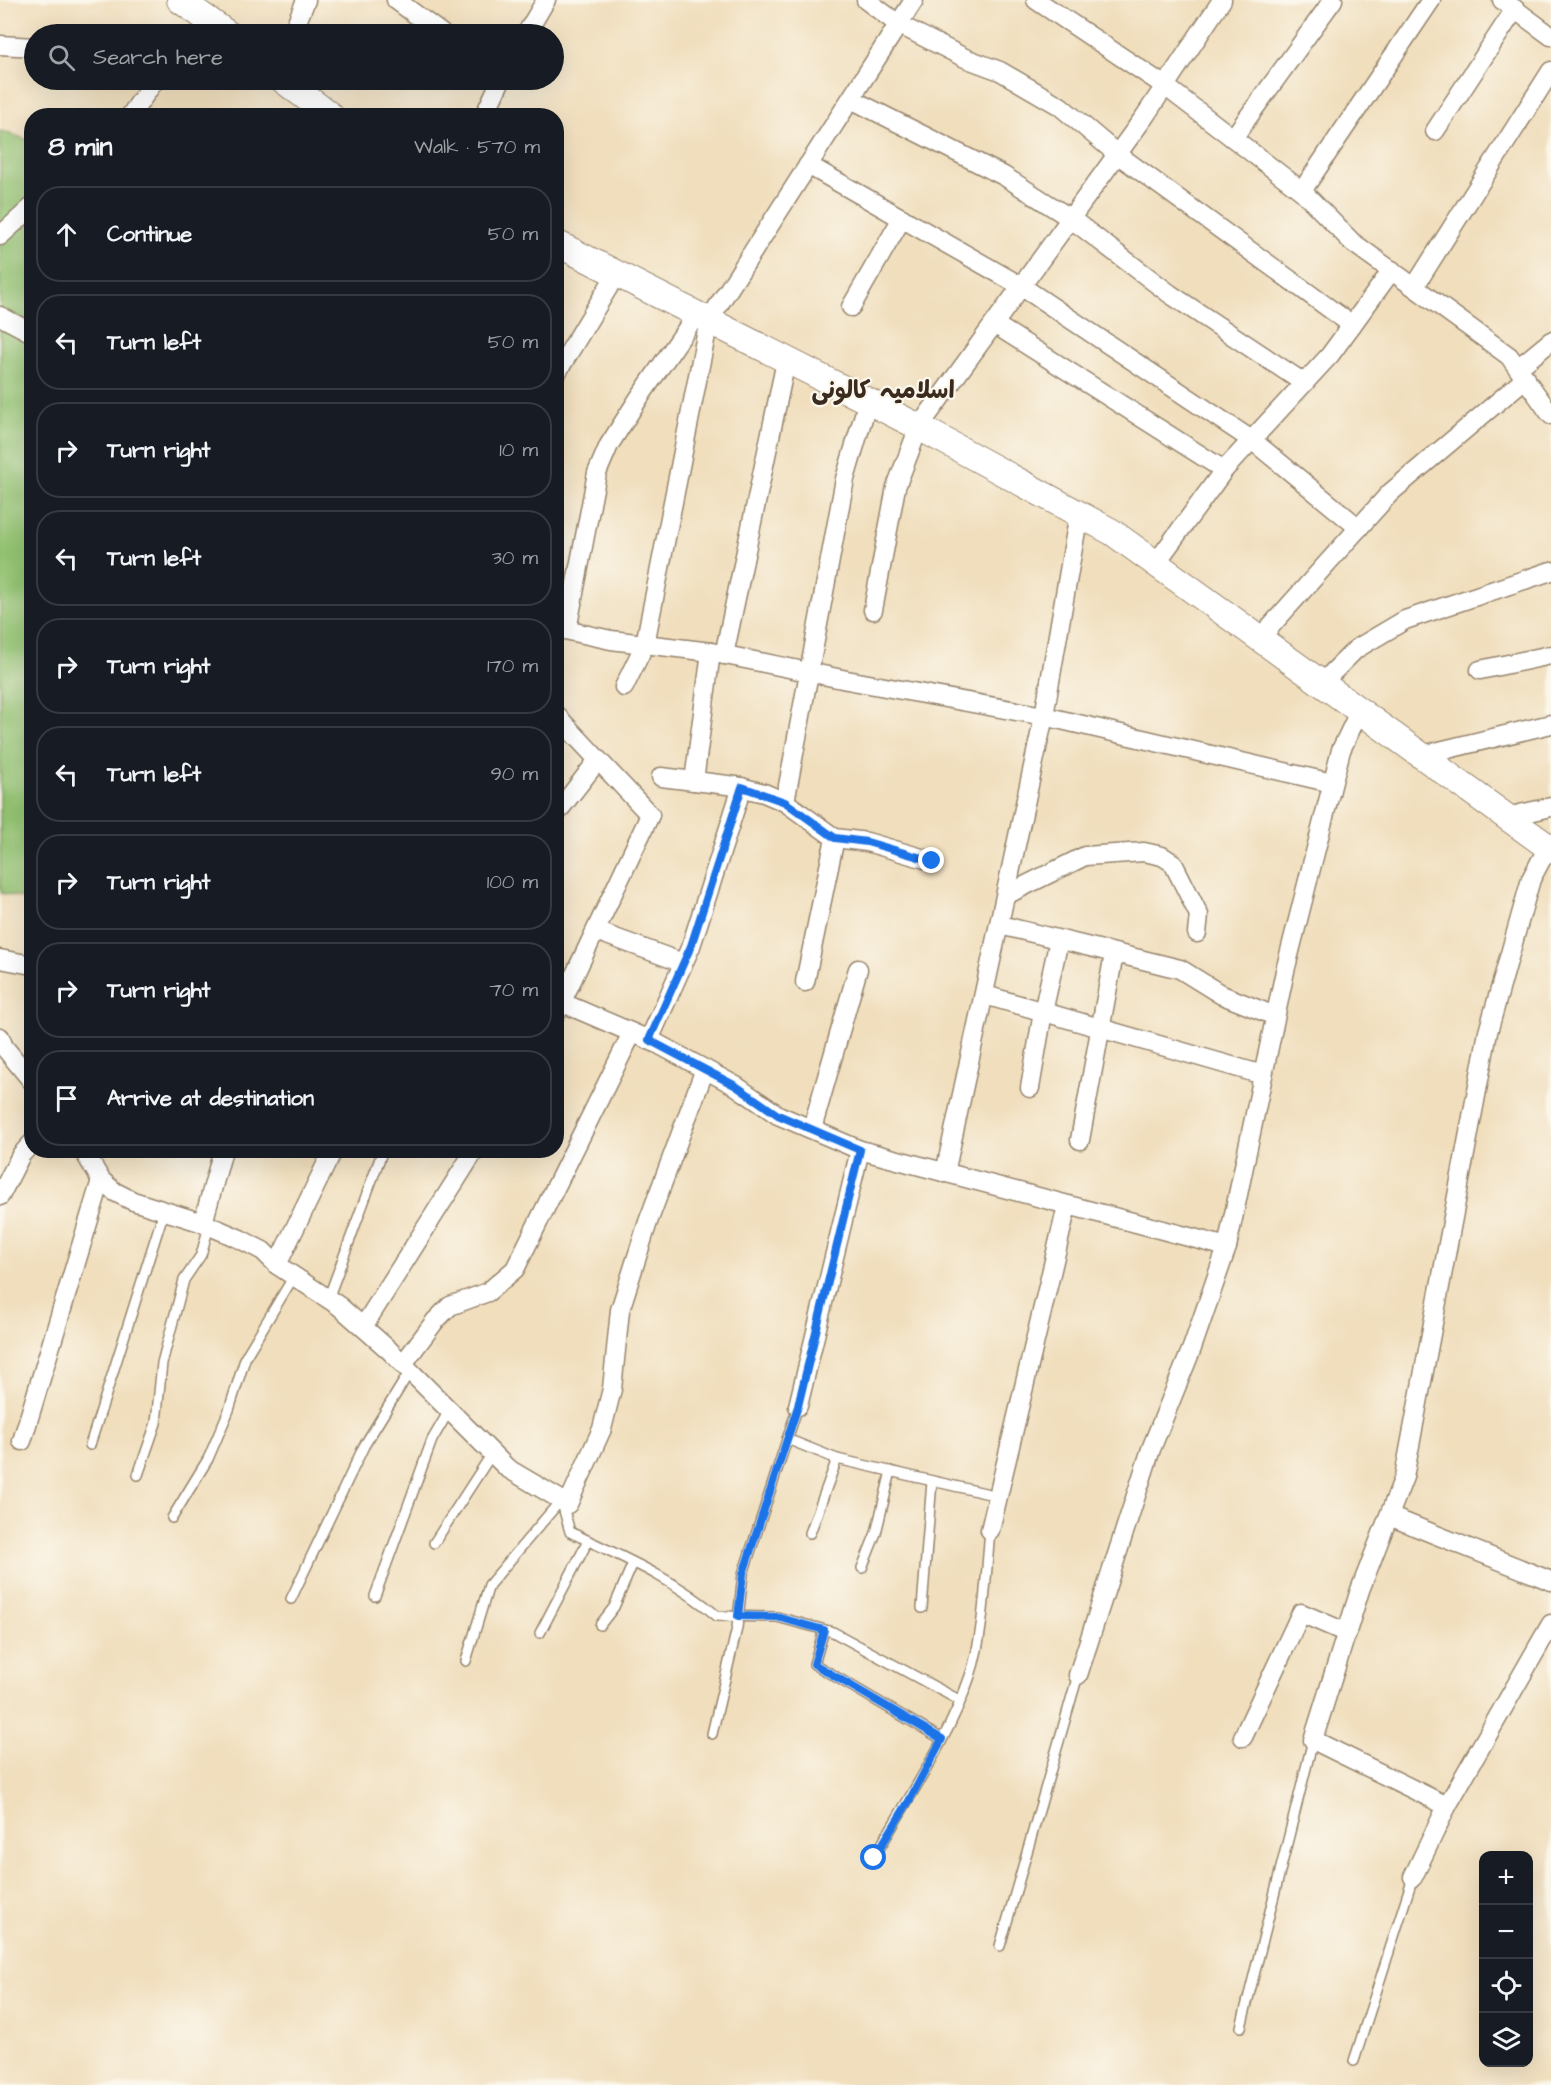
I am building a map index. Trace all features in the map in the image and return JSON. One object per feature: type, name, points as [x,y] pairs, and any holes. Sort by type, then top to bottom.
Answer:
[{"type":"street","points":[[180,0],[208,24]]},
{"type":"street","points":[[296,24],[306,0]]},
{"type":"street","points":[[396,0],[428,24]]},
{"type":"street","points":[[532,24],[546,0]]},
{"type":"street","points":[[866,0],[898,24],[965,58],[1000,71],[1060,106],[1117,154],[1352,325]]},
{"type":"street","points":[[564,620],[597,473],[609,445],[633,407],[703,317],[808,165],[914,0]]},
{"type":"street","points":[[1036,0],[1165,86],[1302,191],[1352,242],[1509,356],[1551,415]]},
{"type":"street","points":[[1233,138],[1333,0]]},
{"type":"street","points":[[1302,191],[1431,0]]},
{"type":"street","points":[[873,610],[896,487],[919,427],[1165,86],[1215,3]]},
{"type":"street","points":[[1436,131],[1508,5],[1551,36]]},
{"type":"street","points":[[0,45],[24,46]]},
{"type":"street","points":[[1415,286],[1551,71]]},
{"type":"street","points":[[136,108],[148,90]]},
{"type":"street","points":[[296,90],[320,108]]},
{"type":"street","points":[[488,108],[496,90]]},
{"type":"street","points":[[851,99],[1004,176],[1070,218],[1170,294],[1304,383]]},
{"type":"street","points":[[808,165],[1022,286],[1253,441],[1359,528]]},
{"type":"street","points":[[0,236],[24,214]]},
{"type":"street","points":[[851,307],[902,218]]},
{"type":"street","points":[[564,247],[919,427],[1112,532],[1550,848],[1531,879],[1488,1032],[1404,1477],[1347,1634],[1313,1740],[1447,1806]]},
{"type":"street","points":[[1156,563],[1224,470],[1330,355],[1392,270]]},
{"type":"street","points":[[564,361],[618,273]]},
{"type":"street","points":[[0,316],[24,329]]},
{"type":"street","points":[[624,687],[645,644],[703,317]]},
{"type":"street","points":[[994,324],[1224,470]]},
{"type":"street","points":[[1260,638],[1390,494],[1522,373],[1551,341]]},
{"type":"street","points":[[694,781],[717,653],[786,361]]},
{"type":"street","points":[[785,802],[811,673],[845,479],[868,401]]},
{"type":"street","points":[[945,1173],[1044,716],[1079,513]]},
{"type":"street","points":[[1322,683],[1356,649],[1405,620],[1551,571]]},
{"type":"street","points":[[564,629],[645,644],[717,653],[811,673],[1044,716],[1332,783]]},
{"type":"street","points":[[1480,670],[1551,655]]},
{"type":"street","points":[[1078,1675],[1151,1449],[1192,1348],[1227,1247],[1275,1016],[1332,783],[1341,750],[1360,710]]},
{"type":"street","points":[[564,724],[650,815],[564,999]]},
{"type":"street","points":[[1422,755],[1551,724]]},
{"type":"street","points":[[564,804],[598,760]]},
{"type":"street","points":[[661,777],[742,787],[785,802],[835,838],[867,842],[932,861]]},
{"type":"street","points":[[649,1040],[683,963],[742,787]]},
{"type":"street","points":[[1508,817],[1551,807]]},
{"type":"street","points":[[804,982],[835,838]]},
{"type":"street","points":[[1006,895],[1085,856],[1144,852],[1162,856],[1173,863],[1199,915],[1197,933]]},
{"type":"street","points":[[1000,925],[1179,969],[1222,995],[1275,1016]]},
{"type":"street","points":[[596,931],[683,963]]},
{"type":"street","points":[[1030,1088],[1043,1012],[1059,940]]},
{"type":"street","points":[[1080,1140],[1114,954]]},
{"type":"street","points":[[0,959],[24,964]]},
{"type":"street","points":[[812,1129],[858,969]]},
{"type":"street","points":[[985,995],[1263,1075]]},
{"type":"street","points":[[564,1009],[649,1040],[736,1086],[778,1115],[860,1150],[1227,1247]]},
{"type":"street","points":[[407,1368],[435,1321],[450,1306],[488,1292],[515,1269],[632,1033]]},
{"type":"street","points":[[1,1045],[24,1071]]},
{"type":"street","points":[[88,1158],[101,1180],[115,1192],[133,1201],[206,1224],[263,1251],[277,1265],[328,1299],[363,1327],[450,1409],[507,1468],[568,1503],[602,1429],[612,1389],[620,1310],[648,1222],[705,1070]]},
{"type":"street","points":[[798,1406],[860,1150]]},
{"type":"street","points":[[0,1196],[24,1152]]},
{"type":"street","points":[[206,1224],[221,1158]]},
{"type":"street","points":[[277,1265],[329,1158]]},
{"type":"street","points":[[363,1327],[470,1158]]},
{"type":"street","points":[[22,1441],[101,1180]]},
{"type":"street","points":[[990,1530],[1067,1206]]},
{"type":"street","points":[[1389,1516],[1551,1581]]},
{"type":"street","points":[[1243,1737],[1301,1613],[1347,1634]]},
{"type":"street","points":[[1413,1877],[1447,1806],[1551,1624]]},
{"type":"lane","points":[[328,1299],[380,1158]]},
{"type":"lane","points":[[90,1444],[164,1211]]},
{"type":"lane","points":[[138,1475],[156,1424],[162,1362],[184,1280],[201,1255],[206,1224]]},
{"type":"lane","points":[[172,1518],[208,1459],[229,1410],[246,1356],[294,1276]]},
{"type":"lane","points":[[291,1599],[364,1446],[407,1368]]},
{"type":"lane","points":[[712,1734],[738,1616],[743,1574],[798,1406]]},
{"type":"lane","points":[[375,1596],[432,1440],[450,1409]]},
{"type":"lane","points":[[787,1439],[837,1459],[998,1496]]},
{"type":"lane","points":[[434,1542],[493,1452]]},
{"type":"lane","points":[[810,1533],[837,1459]]},
{"type":"lane","points":[[862,1568],[876,1533],[891,1471]]},
{"type":"lane","points":[[922,1608],[932,1481]]},
{"type":"lane","points":[[561,1500],[570,1532],[633,1563],[700,1601],[717,1616],[777,1617],[834,1632],[959,1700]]},
{"type":"lane","points":[[466,1661],[489,1585],[561,1500]]},
{"type":"lane","points":[[874,1858],[909,1801],[942,1739],[972,1664],[982,1610],[990,1530]]},
{"type":"lane","points":[[540,1633],[588,1540]]},
{"type":"lane","points":[[600,1625],[614,1607],[633,1563]]},
{"type":"lane","points":[[824,1630],[814,1664],[942,1739]]},
{"type":"lane","points":[[1000,1946],[1078,1675]]},
{"type":"lane","points":[[1242,2027],[1313,1740]]},
{"type":"lane","points":[[1354,2061],[1413,1877]]},
{"type":"green space","points":[[0,131],[24,138],[24,898],[1,893]]},
{"type":"district","name":"اسلامیہ کالونی","points":[[883,391]]},
{"type":"route","points":[[874,1858],[909,1801],[942,1739],[814,1664],[824,1630],[777,1617],[738,1616],[743,1574],[798,1406],[860,1150],[778,1115],[736,1086],[649,1040],[691,946],[742,787],[785,802],[815,821],[835,838],[867,842],[932,861]]}]
